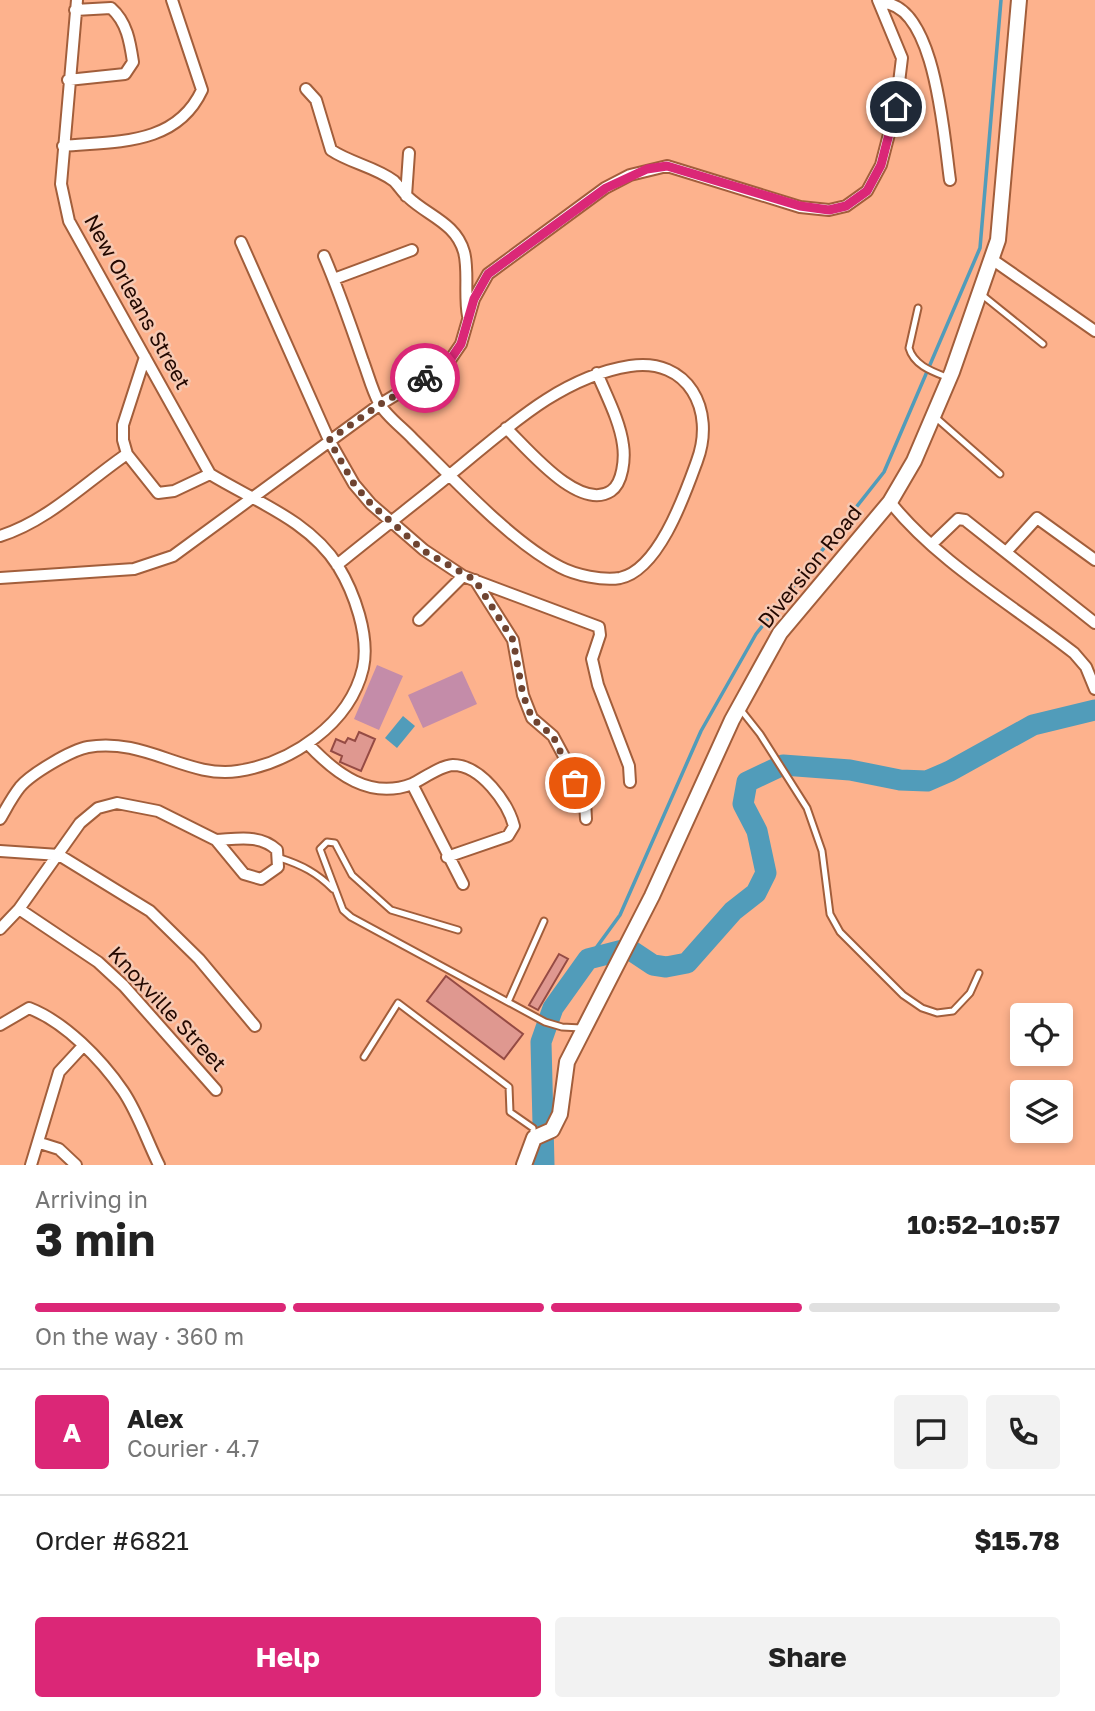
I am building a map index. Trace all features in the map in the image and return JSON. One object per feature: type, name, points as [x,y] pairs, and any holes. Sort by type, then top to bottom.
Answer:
[{"type":"street","points":[[63,146],[143,139],[159,134],[177,123],[195,104],[202,90],[172,0]]},
{"type":"street","name":"Diversion Road","points":[[524,1165],[541,1134],[559,1114],[567,1062],[653,896],[739,708],[780,633],[890,502],[914,461],[933,415],[944,375],[981,293],[998,240],[1019,0]]},
{"type":"street","points":[[0,578],[134,569],[173,556],[248,497],[329,440],[379,405],[448,363],[461,344],[470,323],[474,299],[488,274],[606,188],[647,169],[667,166],[800,206],[829,210],[846,206],[857,199],[867,191],[881,165],[902,58],[879,1],[893,2],[902,8],[920,31],[934,76],[950,180]]},
{"type":"street","points":[[68,80],[125,74],[132,62],[126,30],[120,16],[111,8],[76,5]]},
{"type":"street","name":"New Orleans Street","points":[[0,819],[21,786],[48,766],[85,747],[121,744],[200,769],[236,772],[295,753],[308,744],[347,701],[363,667],[362,634],[354,599],[337,565],[283,512],[248,497],[210,474],[69,221],[61,184],[76,5]]},
{"type":"street","points":[[306,89],[316,100],[331,150],[393,181],[406,196],[430,216],[447,224],[458,237],[466,258],[465,299],[470,323]]},
{"type":"street","points":[[406,196],[409,153]]},
{"type":"street","points":[[241,242],[329,440],[354,484],[390,522],[424,551],[463,576],[598,627],[600,635],[592,659],[598,685],[629,766],[630,782]]},
{"type":"street","points":[[334,279],[412,250]]},
{"type":"street","points":[[324,257],[379,405],[450,475],[520,540],[561,568],[594,577],[621,578],[643,563],[669,531],[700,454],[704,422],[701,403],[685,382],[660,367],[630,366],[597,373],[552,396],[506,428],[450,475],[337,565]]},
{"type":"street","points":[[993,260],[1095,331]]},
{"type":"street","points":[[145,357],[122,425],[127,454],[158,493],[174,491],[210,474]]},
{"type":"street","points":[[506,428],[547,468],[582,494],[594,496],[608,492],[618,483],[624,446],[597,373]]},
{"type":"street","points":[[0,536],[21,529],[47,513],[127,454]]},
{"type":"street","points":[[890,502],[932,544],[1074,653],[1086,667],[1095,689]]},
{"type":"street","points":[[1007,551],[1037,518],[1095,560]]},
{"type":"street","points":[[932,544],[958,519],[1007,551],[1095,623]]},
{"type":"street","points":[[419,620],[463,576]]},
{"type":"street","points":[[475,580],[513,640],[523,695],[532,718],[553,736],[568,762],[585,802],[586,819]]},
{"type":"street","points":[[308,744],[326,763],[371,789],[394,791],[454,765],[471,770],[496,792],[511,812],[514,826],[508,836],[447,857]]},
{"type":"street","points":[[412,784],[463,884]]},
{"type":"street","points":[[0,929],[19,909],[80,823],[98,808],[117,803],[158,811],[216,840],[252,838],[269,842],[280,858],[275,872],[261,879],[252,877],[230,861],[216,840]]},
{"type":"street","points":[[0,850],[59,855],[150,911],[199,959],[256,1026]]},
{"type":"street","name":"Knoxville Street","points":[[19,909],[98,962],[124,986],[216,1090]]},
{"type":"street","points":[[0,1025],[29,1008],[45,1015],[83,1046],[123,1091],[159,1165]]},
{"type":"street","points":[[31,1165],[40,1143],[46,1107],[59,1072],[83,1046]]},
{"type":"street","points":[[40,1143],[59,1149],[76,1165]]},
{"type":"lane","points":[[981,293],[1043,344]]},
{"type":"lane","points":[[918,308],[909,348],[914,359],[926,368],[944,375]]},
{"type":"lane","points":[[933,415],[1000,474]]},
{"type":"lane","points":[[739,708],[760,734],[807,808],[822,851],[830,914],[840,932],[904,995],[930,1011],[953,1011],[970,993],[979,973]]},
{"type":"lane","points":[[457,930],[391,910],[352,875],[335,843],[327,842],[320,849],[343,910],[351,917],[545,1021],[562,1027],[585,1028]]},
{"type":"lane","points":[[280,858],[301,864],[319,875],[336,892]]},
{"type":"lane","points":[[508,1002],[544,921]]},
{"type":"lane","points":[[364,1057],[398,1003],[509,1087],[510,1112],[541,1134]]},
{"type":"shaded area","points":[[377,665],[403,676],[379,730],[354,719]]},
{"type":"shaded area","points":[[462,671],[477,704],[423,728],[408,695]]},
{"type":"water","points":[[403,716],[415,726],[397,748],[385,738]]},
{"type":"building","points":[[359,732],[375,739],[361,771],[340,762],[342,756],[331,751],[336,739],[345,743],[348,738],[355,741]]},
{"type":"building","points":[[559,954],[568,959],[538,1010],[529,1005]]},
{"type":"building","points":[[446,976],[523,1034],[504,1059],[427,1001]]},
{"type":"waterway","points":[[588,959],[620,915],[701,731],[756,634],[884,472],[980,248],[1001,0]]},
{"type":"waterway","points":[[632,951],[653,965],[666,967],[687,963],[733,911],[756,893],[766,873],[757,831],[743,804],[747,782],[783,765],[850,770],[900,780],[927,781],[1033,725],[1095,710]]},
{"type":"waterway","points":[[544,1165],[541,1042],[553,1008],[588,959],[623,950]]},
{"type":"way so far","points":[[425,378],[379,405],[329,440],[354,484],[371,504],[424,551],[463,576],[475,580],[513,640],[523,695],[532,718],[553,736],[568,762],[575,783]]},
{"type":"route","points":[[425,378],[448,363],[461,344],[470,323],[474,299],[488,274],[606,188],[630,175],[667,166],[800,206],[829,210],[846,206],[867,191],[881,165],[896,107]]}]
